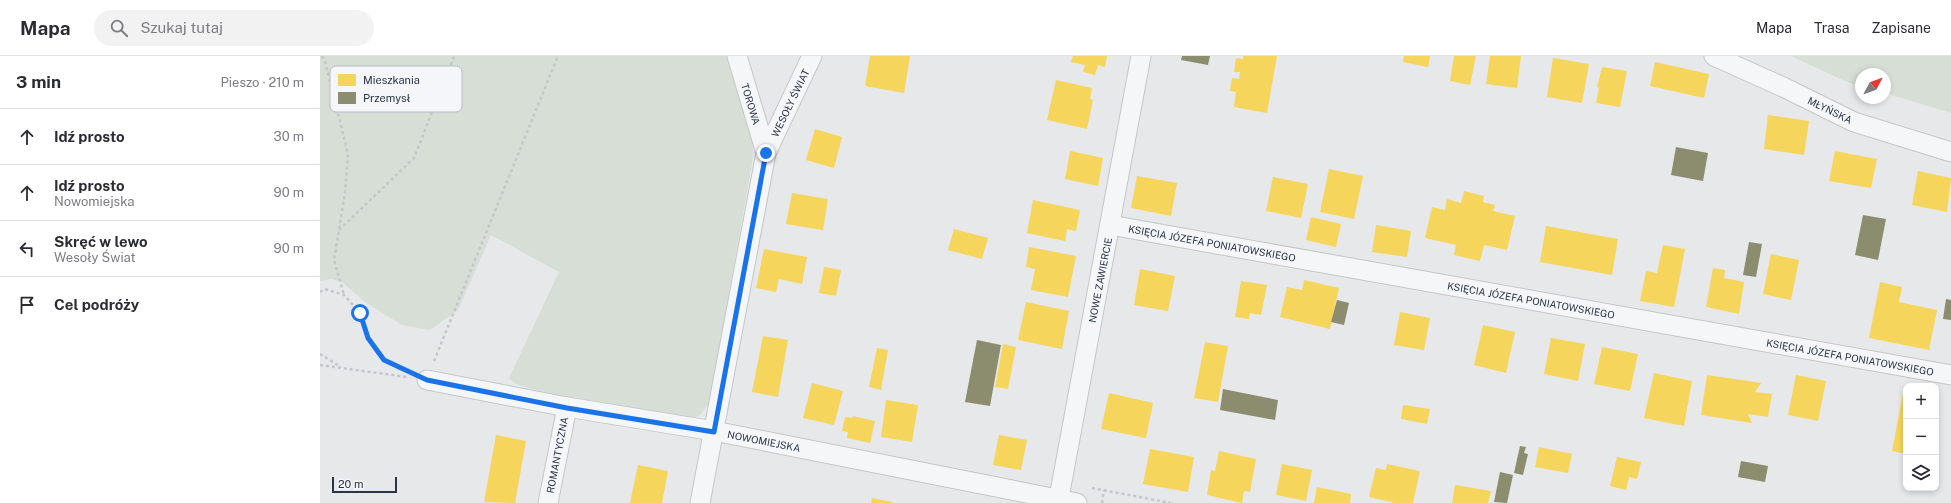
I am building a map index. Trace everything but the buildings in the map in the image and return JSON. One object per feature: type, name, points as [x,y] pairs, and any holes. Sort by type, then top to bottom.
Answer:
[{"type":"street","name":"TOROWA","points":[[737,56],[766,153]]},
{"type":"street","name":"WESOŁY ŚWIAT","points":[[700,503],[766,153],[812,56]]},
{"type":"street","name":"NOWE ZAWIERCIE","points":[[1058,501],[1141,56]]},
{"type":"street","name":"MŁYŃSKA","points":[[1714,56],[1783,87],[1854,122],[1951,152]]},
{"type":"street","name":"KSIĘCIA JÓZEFA PONIATOWSKIEGO","points":[[1110,225],[1951,376]]},
{"type":"street","name":"NOWOMIEJSKA","points":[[427,380],[567,408],[714,432],[1058,501],[1077,503]]},
{"type":"street","name":"ROMANTYCZNA","points":[[548,503],[567,408]]},
{"type":"path","points":[[322,56],[325,61],[330,81]]},
{"type":"path","points":[[450,66],[454,56]]},
{"type":"path","points":[[427,380],[558,56]]},
{"type":"path","points":[[338,112],[348,154],[345,193],[334,260],[344,295],[360,313],[368,338],[384,360],[427,380]]},
{"type":"path","points":[[338,230],[414,158],[432,112]]},
{"type":"path","points":[[320,292],[325,289],[344,295]]},
{"type":"path","points":[[320,354],[344,369]]},
{"type":"path","points":[[320,365],[427,380]]},
{"type":"path","points":[[1090,488],[1171,503]]},
{"type":"path","points":[[1102,503],[1104,490]]},
{"type":"shaded area","points":[[320,56],[731,56],[754,136],[752,164],[709,403],[700,415],[691,419],[539,391],[516,384],[509,378],[559,272],[491,235],[458,310],[430,330],[402,325],[365,302],[342,282],[331,279],[320,281]]},
{"type":"shaded area","points":[[1791,56],[1951,56],[1951,113],[1891,95],[1891,68],[1855,68],[1855,84]]},
{"type":"route","points":[[360,313],[368,338],[384,360],[427,380],[567,408],[714,432],[766,153]]}]
